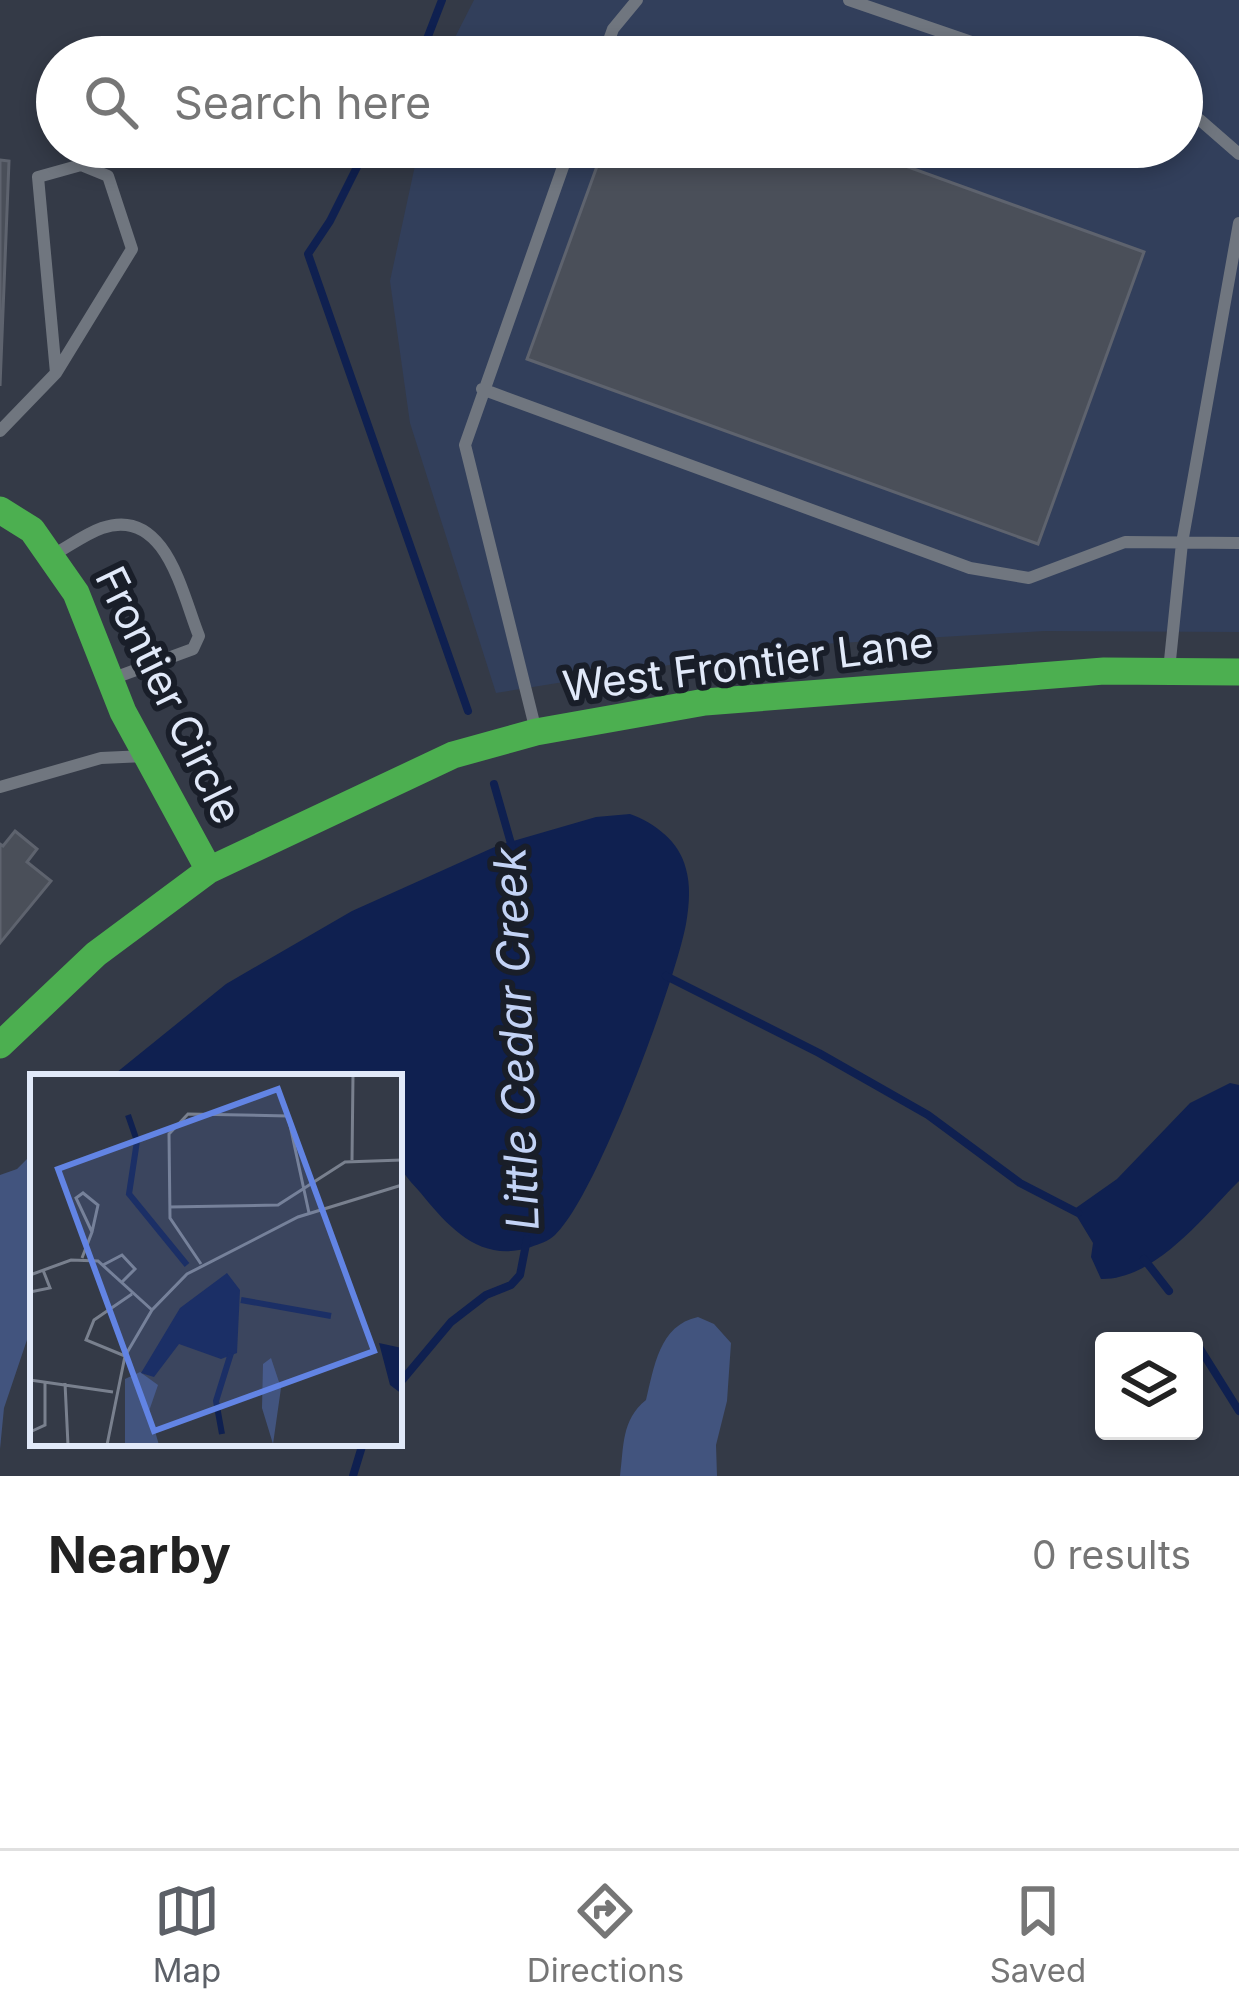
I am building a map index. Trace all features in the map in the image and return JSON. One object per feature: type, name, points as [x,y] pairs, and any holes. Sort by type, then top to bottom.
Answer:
[{"type":"street","name":"Frontier Circle","points":[[0,510],[32,530],[76,593],[146,756],[209,870]]},
{"type":"street","name":"West Frontier Lane","points":[[0,1045],[96,954],[209,870],[453,755],[629,713],[750,698],[1104,671],[1239,672]]},
{"type":"lane","points":[[610,36],[637,0]]},
{"type":"lane","points":[[849,0],[954,36]]},
{"type":"lane","points":[[1203,123],[1239,154]]},
{"type":"lane","points":[[56,373],[38,178],[71,168]]},
{"type":"lane","points":[[0,431],[56,373],[132,249],[108,176],[88,168]]},
{"type":"lane","points":[[536,732],[465,445],[562,168]]},
{"type":"lane","points":[[1169,671],[1182,543],[1239,223]]},
{"type":"lane","points":[[482,389],[970,568],[1029,578],[1125,542],[1239,543]]},
{"type":"lane","points":[[50,556],[100,528],[119,524],[136,526],[163,544],[199,636],[193,649],[110,679]]},
{"type":"lane","points":[[0,787],[100,758],[146,756]]},
{"type":"shaded area","points":[[474,0],[1239,0],[1239,632],[1044,631],[788,646],[496,693],[410,423],[390,281],[414,168],[1203,168],[1203,36],[456,36]]},
{"type":"shaded area","points":[[30,1158],[30,1331],[4,1408],[0,1449],[0,1175]]},
{"type":"shaded area","points":[[698,1317],[714,1324],[731,1343],[727,1401],[716,1445],[717,1476],[620,1476],[628,1425],[646,1400],[660,1350],[675,1329]]},
{"type":"water","points":[[630,814],[665,835],[678,850],[688,876],[686,924],[651,1038],[612,1135],[572,1213],[547,1241],[514,1251],[483,1247],[435,1210],[402,1169],[402,1074],[115,1074],[226,984],[352,911],[499,845],[596,817]]},
{"type":"water","points":[[1230,1083],[1239,1085],[1239,1181],[1159,1258],[1121,1277],[1101,1279],[1091,1257],[1093,1243],[1073,1210],[1117,1179],[1190,1103]]},
{"type":"building","points":[[0,160],[9,161],[0,386]]},
{"type":"building","points":[[596,168],[911,168],[1144,252],[1038,544],[527,359]]},
{"type":"building","points":[[15,831],[37,849],[27,862],[51,881],[0,943],[0,844]]},
{"type":"waterway","name":"Little Cedar Creek","points":[[428,36],[442,0]]},
{"type":"waterway","name":"Little Cedar Creek","points":[[356,168],[308,254],[468,711]]},
{"type":"waterway","name":"Little Cedar Creek","points":[[494,784],[512,847]]},
{"type":"waterway","points":[[666,976],[819,1053],[928,1115],[1020,1183],[1078,1213]]},
{"type":"waterway","name":"Little Cedar Creek","points":[[402,1380],[451,1322],[520,1275],[527,1239]]},
{"type":"waterway","points":[[1144,1259],[1169,1291]]},
{"type":"waterway","points":[[1203,1353],[1239,1411]]},
{"type":"waterway","name":"Little Cedar Creek","points":[[353,1476],[362,1446]]},
{"type":"traffic: fast","points":[[0,510],[32,530],[76,593],[123,712],[209,870]]},
{"type":"traffic: fast","points":[[0,1045],[96,954],[209,870],[453,755],[536,732],[705,702],[1104,671],[1239,672]]}]
